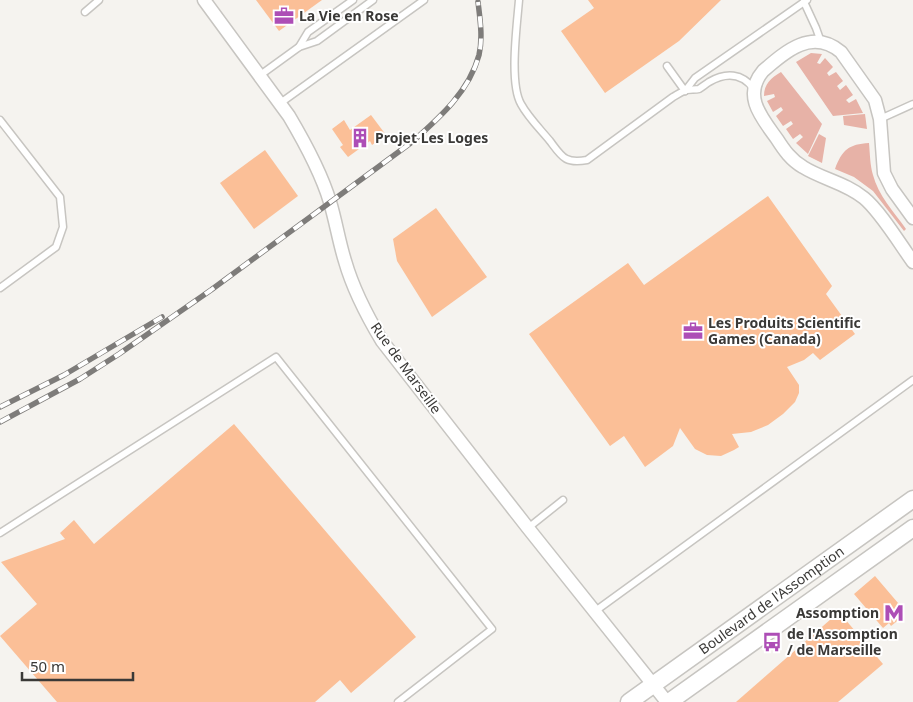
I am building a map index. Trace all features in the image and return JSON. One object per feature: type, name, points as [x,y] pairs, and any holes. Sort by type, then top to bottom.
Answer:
[{"type":"street","name":"Rue de Marseille","points":[[204,0],[301,136],[321,178],[330,202],[346,263],[371,322],[395,358],[594,612],[668,702]]},
{"type":"street","points":[[913,218],[892,189],[884,173],[880,119],[875,100],[846,58],[834,47],[821,42],[806,42],[791,50],[763,71],[754,89],[754,102],[760,115],[790,157],[802,167],[853,190],[866,200],[913,262]]},
{"type":"street","name":"Boulevard de l'Assomption","points":[[629,702],[913,499]]},
{"type":"street","name":"Boulevard de l'Assomption","points":[[668,702],[913,528]]},
{"type":"lane","points":[[85,12],[99,0]]},
{"type":"lane","points":[[300,47],[308,32],[353,0]]},
{"type":"lane","points":[[259,76],[300,47],[317,41],[373,0]]},
{"type":"lane","points":[[279,104],[424,0]]},
{"type":"lane","points":[[519,0],[515,57],[516,81],[520,103],[563,158],[578,162],[587,160],[685,90],[695,78],[806,1],[821,42]]},
{"type":"lane","points":[[667,66],[685,90]]},
{"type":"lane","points":[[685,90],[699,89],[711,81],[731,75],[742,78],[754,89]]},
{"type":"lane","points":[[880,119],[913,104]]},
{"type":"lane","points":[[0,120],[60,197],[63,228],[56,247],[0,288]]},
{"type":"lane","points":[[0,533],[276,357],[492,629],[398,702]]},
{"type":"lane","points":[[594,612],[913,380]]},
{"type":"lane","points":[[528,528],[563,500]]},
{"type":"shaded area","points":[[811,53],[822,54],[817,63],[820,64],[825,58],[833,67],[827,73],[829,76],[836,72],[843,81],[837,86],[840,90],[846,85],[853,95],[846,100],[849,103],[856,99],[863,113],[833,116],[796,62]]},
{"type":"shaded area","points":[[781,72],[822,124],[808,154],[796,143],[803,137],[800,134],[793,139],[786,129],[793,124],[791,121],[783,126],[776,116],[783,110],[781,107],[773,112],[767,101],[775,97],[774,94],[764,96],[765,88],[769,82]]},
{"type":"shaded area","points":[[865,114],[867,129],[844,125],[843,116]]},
{"type":"shaded area","points":[[819,134],[826,138],[822,163],[808,156]]},
{"type":"shaded area","points":[[869,143],[871,167],[875,182],[887,203],[906,229],[904,231],[873,191],[854,177],[835,169],[840,157],[847,149]]},
{"type":"building","name":"La Vie en Rose","points":[[256,0],[322,0],[279,31]]},
{"type":"building","points":[[588,0],[721,0],[679,41],[605,93],[561,31],[594,8]]},
{"type":"building","name":"Projet Les Loges","points":[[371,115],[386,135],[372,145],[370,141],[348,157],[340,147],[343,145],[332,129],[344,120],[350,130]]},
{"type":"building","points":[[265,150],[298,196],[254,229],[220,183]]},
{"type":"building","name":"Les Produits Scientific Games (Canada)","points":[[768,196],[832,286],[826,294],[855,334],[820,360],[813,353],[804,360],[787,367],[799,385],[799,393],[795,402],[768,425],[751,432],[732,434],[739,447],[721,456],[707,455],[695,449],[680,428],[673,446],[645,467],[624,436],[610,446],[529,334],[628,263],[644,285]]},
{"type":"building","points":[[436,208],[487,277],[432,317],[397,261],[393,239]]},
{"type":"building","points":[[234,424],[416,637],[351,693],[340,680],[315,702],[57,702],[0,636],[37,604],[1,562],[65,539],[60,533],[74,520],[94,544]]},
{"type":"building","points":[[875,576],[904,610],[898,615],[901,618],[891,626],[889,623],[883,628],[854,594]]},
{"type":"building","points":[[839,612],[883,664],[838,702],[736,702]]},
{"type":"railway","points":[[0,422],[80,379],[119,354],[211,290],[412,142],[452,103],[468,81],[479,55],[481,42],[478,2]]},
{"type":"railway","points":[[0,407],[64,375],[162,317]]},
{"type":"place","name":"La Vie en Rose","points":[[284,16]]},
{"type":"place","name":"Projet Les Loges","points":[[360,138]]},
{"type":"place","name":"Les Produits Scientific Games (Canada)","points":[[693,331]]},
{"type":"place","name":"Assomption","points":[[894,613]]},
{"type":"place","name":"de l'Assomption / de Marseille","points":[[772,642]]}]
